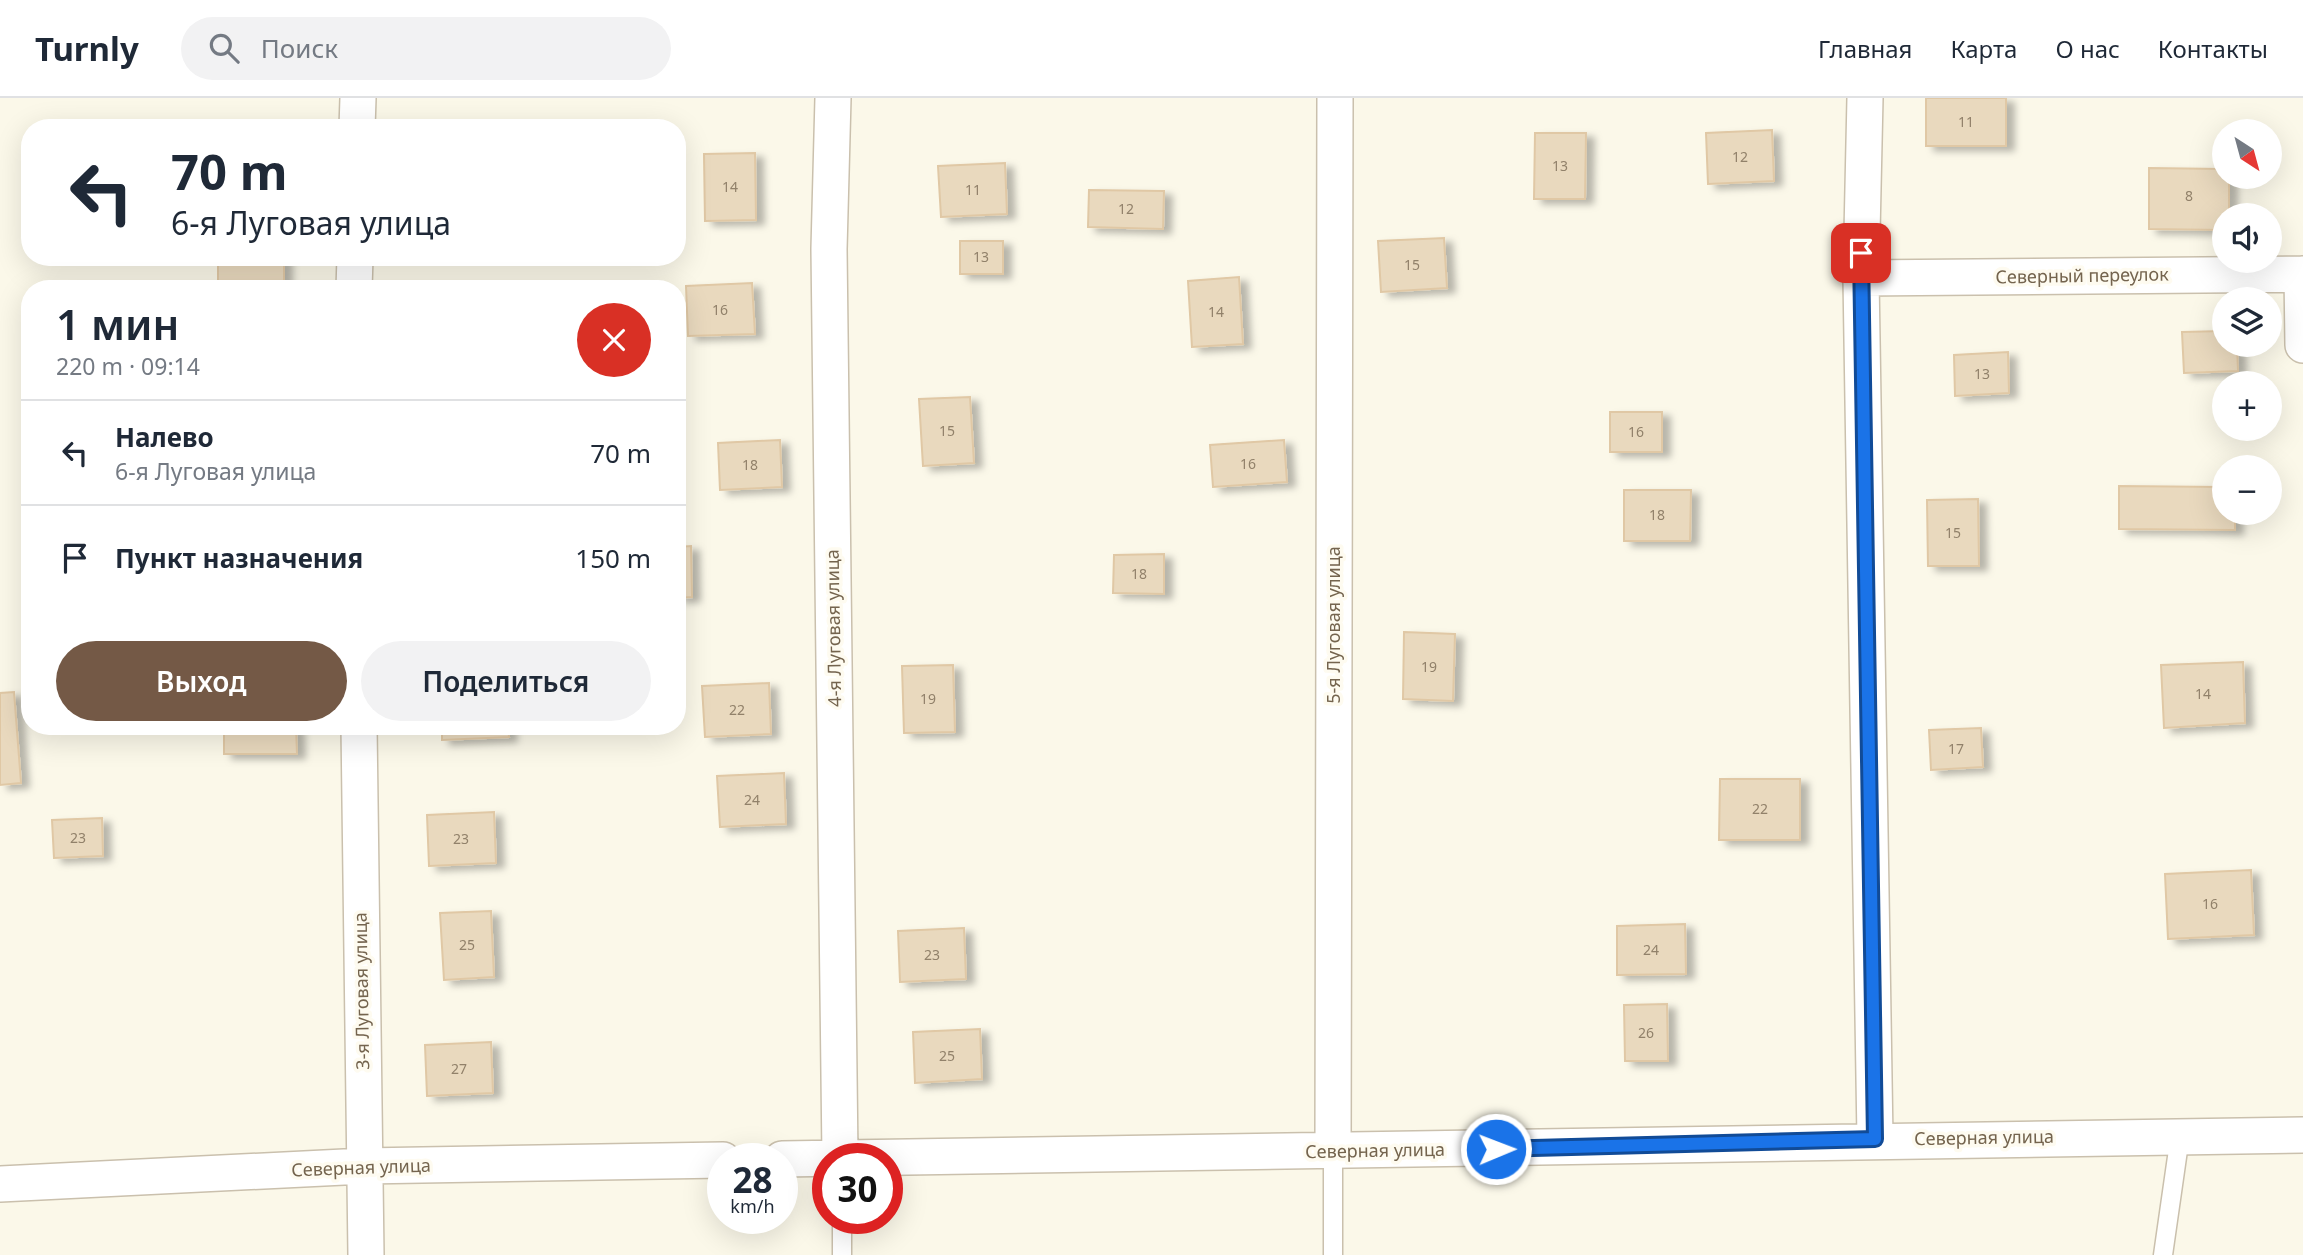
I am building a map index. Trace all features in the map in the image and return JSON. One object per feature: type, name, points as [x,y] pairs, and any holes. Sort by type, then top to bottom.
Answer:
[{"type":"street","points":[[358,98],[358,119]]},
{"type":"street","name":"4-я Луговая улица","points":[[833,98],[830,277],[840,1143]]},
{"type":"street","name":"5-я Луговая улица","points":[[1333,1153],[1335,98]]},
{"type":"street","points":[[1865,98],[1861,278],[1875,1139]]},
{"type":"street","points":[[2302,274],[2303,345]]},
{"type":"street","name":"Северный переулок","points":[[1861,278],[2302,274]]},
{"type":"street","name":"3-я Луговая улица","points":[[359,735],[366,1255]]},
{"type":"street","name":"Северная улица","points":[[903,1157],[1333,1153],[1875,1139],[2303,1135]]},
{"type":"street","name":"Северная улица","points":[[0,1184],[364,1166],[707,1160]]},
{"type":"lane","points":[[2162,1255],[2180,1136]]},
{"type":"lane","points":[[1333,1153],[1333,1255]]},
{"type":"lane","points":[[842,1234],[842,1255]]},
{"type":"building","points":[[1926,98],[2006,98],[2006,146],[1926,146]]},
{"type":"building","points":[[1772,130],[1774,181],[1708,184],[1706,133]]},
{"type":"building","points":[[1535,133],[1586,133],[1585,199],[1534,199]]},
{"type":"building","points":[[755,153],[756,220],[705,221],[704,154]]},
{"type":"building","points":[[1005,163],[1007,214],[941,217],[938,166]]},
{"type":"building","points":[[2149,168],[2212,169],[2212,189],[2229,189],[2229,203],[2212,203],[2212,230],[2149,229]]},
{"type":"building","points":[[1089,190],[1164,191],[1163,229],[1088,227]]},
{"type":"building","points":[[1444,238],[1447,288],[1381,292],[1378,241]]},
{"type":"building","points":[[960,241],[1003,241],[1003,274],[960,274]]},
{"type":"building","points":[[218,266],[284,266],[284,280],[218,280]]},
{"type":"building","points":[[1239,277],[1243,344],[1192,347],[1188,281]]},
{"type":"building","points":[[752,283],[755,334],[688,336],[686,286]]},
{"type":"building","points":[[2212,331],[2212,357],[2237,357],[2238,371],[2184,373],[2182,332]]},
{"type":"building","points":[[2008,352],[2009,393],[1955,396],[1954,355]]},
{"type":"building","points":[[970,397],[974,463],[923,466],[919,399]]},
{"type":"building","points":[[1610,412],[1662,412],[1662,452],[1610,452]]},
{"type":"building","points":[[780,440],[782,487],[720,490],[718,443]]},
{"type":"building","points":[[1284,440],[1287,482],[1213,487],[1210,445]]},
{"type":"building","points":[[2119,486],[2212,487],[2212,525],[2235,525],[2235,530],[2119,529]]},
{"type":"building","points":[[1624,490],[1691,490],[1690,541],[1624,541]]},
{"type":"building","points":[[1978,499],[1979,566],[1928,566],[1927,500]]},
{"type":"building","points":[[686,546],[691,546],[692,597],[686,597]]},
{"type":"building","points":[[1164,554],[1164,594],[1113,593],[1114,555]]},
{"type":"building","points":[[1404,632],[1455,634],[1453,701],[1403,699]]},
{"type":"building","points":[[2243,662],[2245,723],[2164,728],[2161,665]]},
{"type":"building","points":[[953,665],[955,732],[904,733],[902,666]]},
{"type":"building","points":[[769,683],[771,734],[705,737],[702,686]]},
{"type":"building","points":[[14,692],[21,783],[0,785],[0,693]]},
{"type":"building","points":[[1981,728],[1983,767],[1931,770],[1929,730]]},
{"type":"building","points":[[224,735],[296,735],[297,754],[224,754]]},
{"type":"building","points":[[442,735],[509,737],[442,740]]},
{"type":"building","points":[[784,773],[786,824],[720,827],[717,776]]},
{"type":"building","points":[[1720,779],[1800,779],[1800,840],[1719,840]]},
{"type":"building","points":[[494,812],[496,863],[429,866],[427,815]]},
{"type":"building","points":[[102,818],[103,856],[54,858],[52,820]]},
{"type":"building","points":[[2251,870],[2254,935],[2168,939],[2165,874]]},
{"type":"building","points":[[491,911],[494,977],[444,980],[440,913]]},
{"type":"building","points":[[1685,924],[1686,974],[1617,975],[1617,926]]},
{"type":"building","points":[[964,928],[966,979],[900,982],[898,931]]},
{"type":"building","points":[[1667,1004],[1668,1061],[1625,1061],[1624,1005]]},
{"type":"building","points":[[980,1029],[982,1079],[915,1083],[913,1032]]},
{"type":"building","points":[[491,1042],[493,1093],[427,1096],[425,1045]]},
{"type":"route","points":[[1496,1149],[1875,1139],[1861,253]]}]
